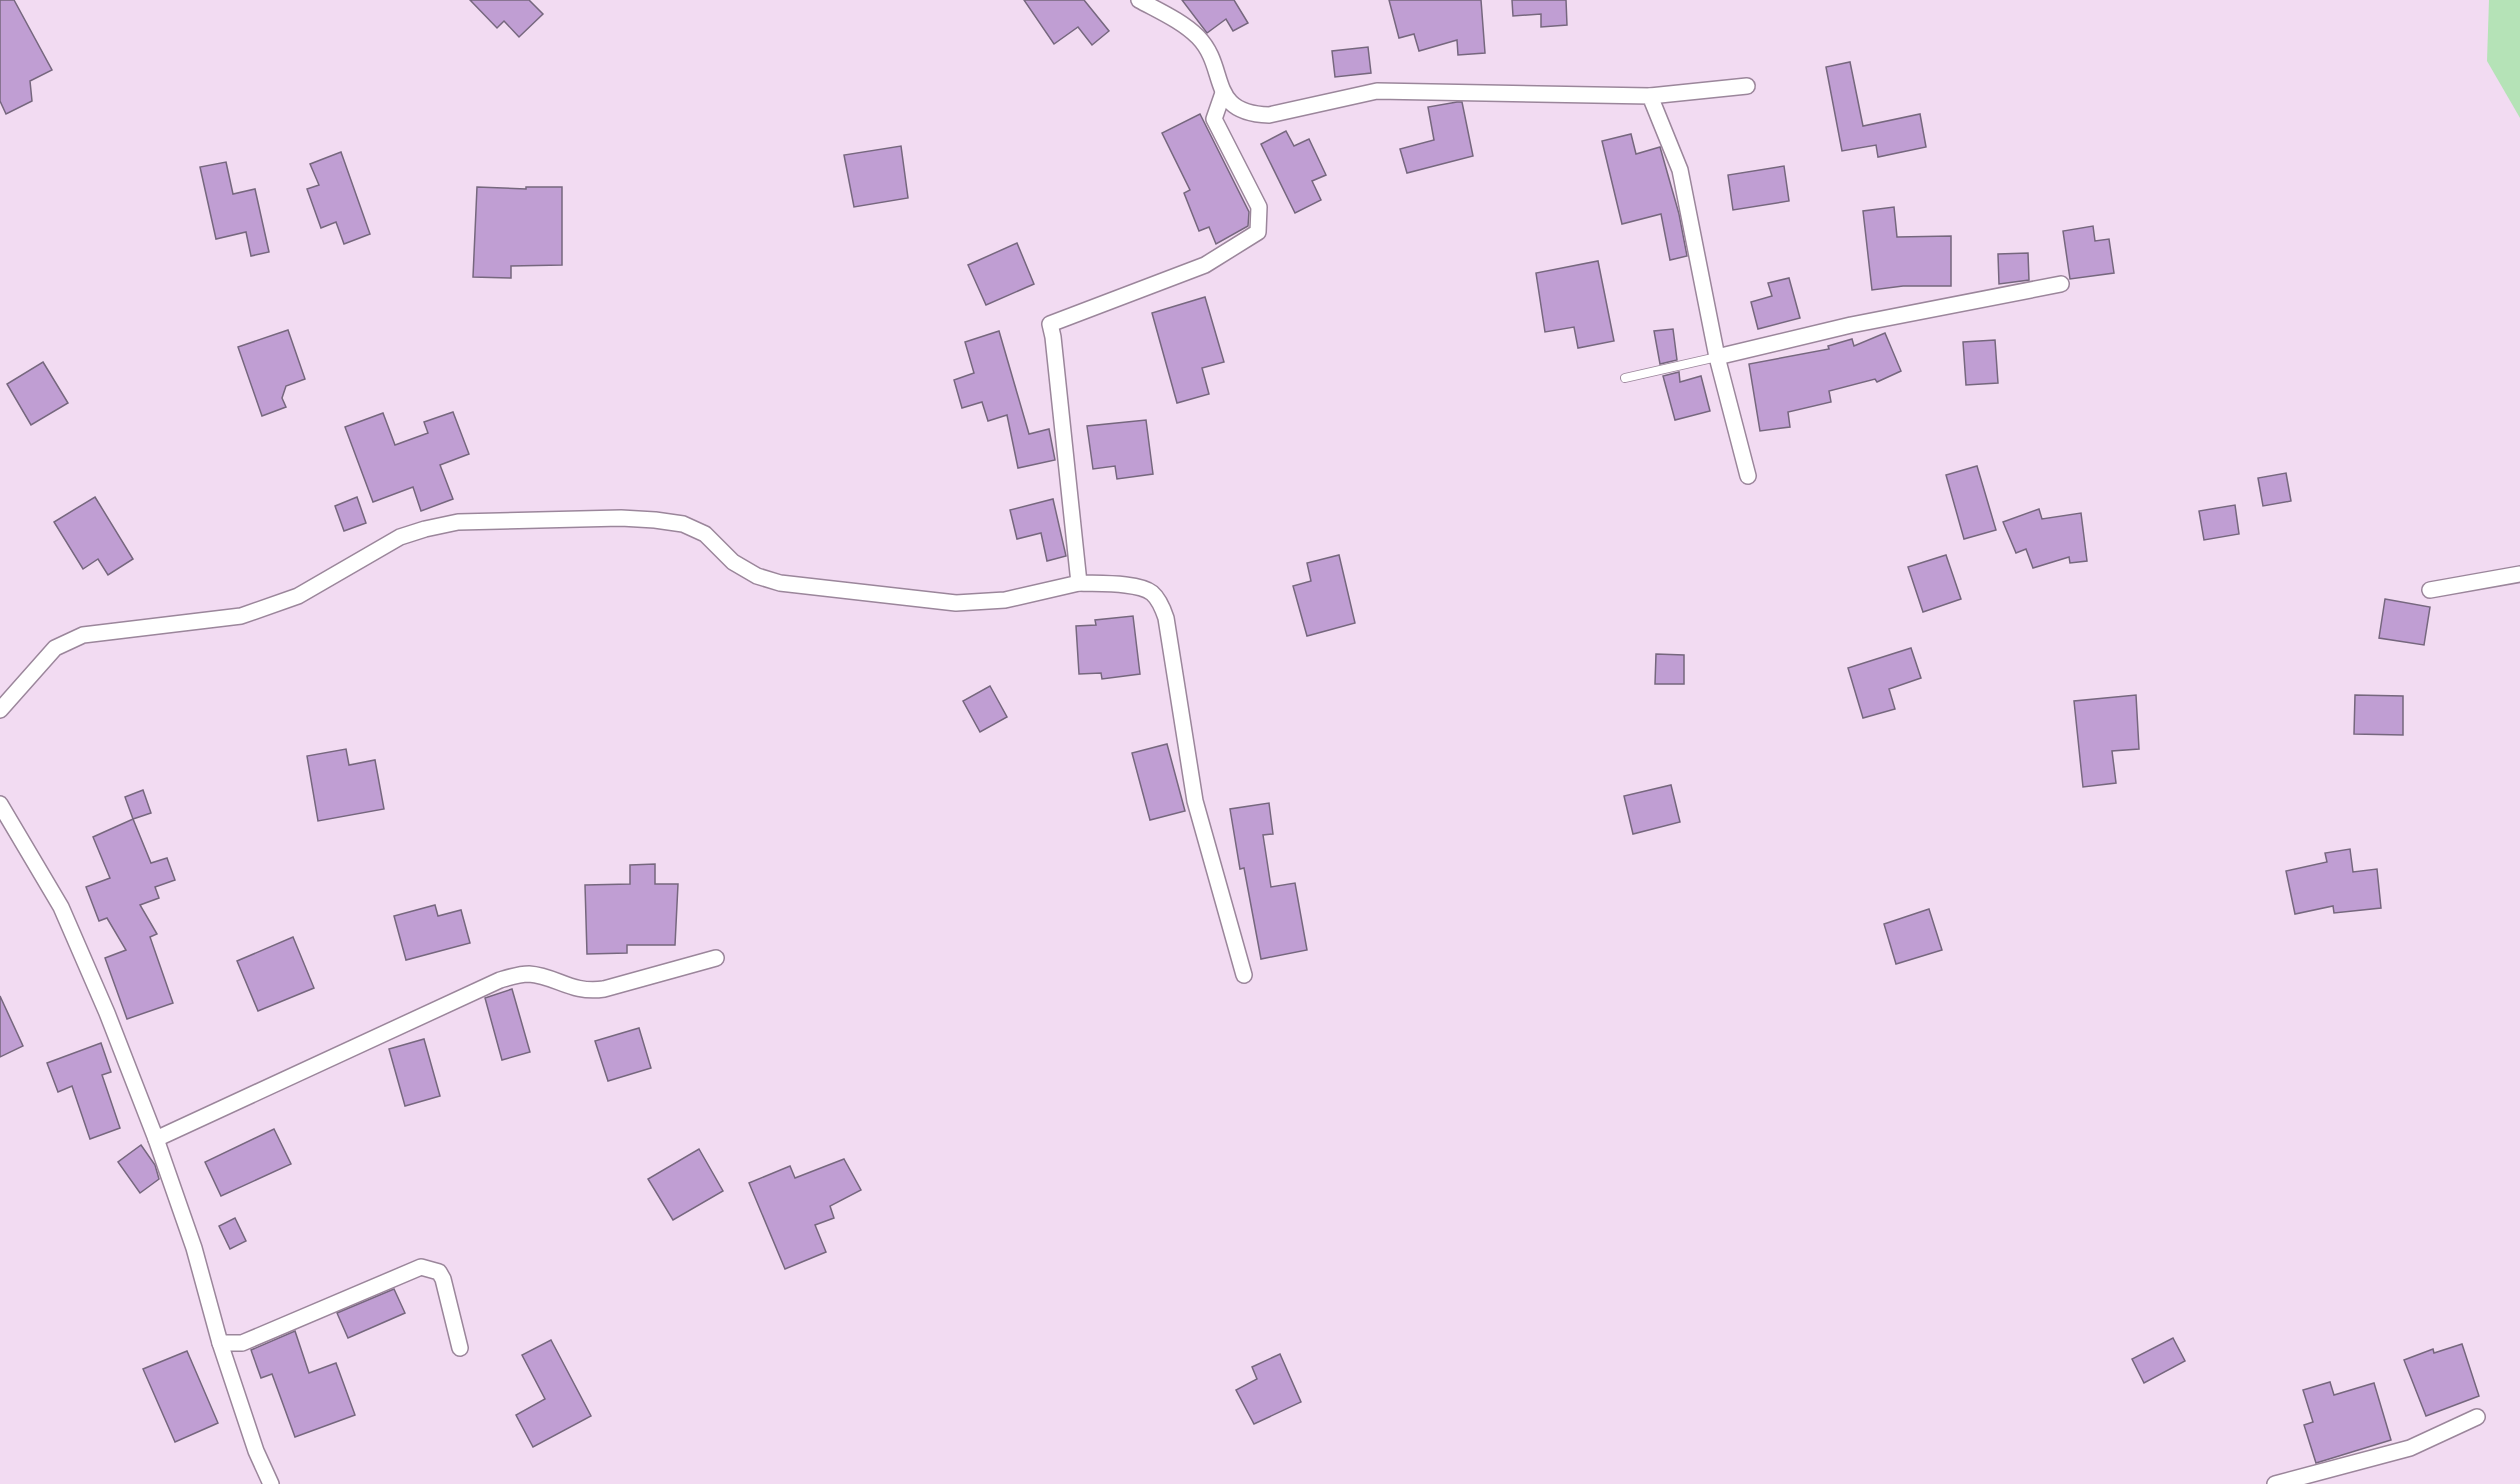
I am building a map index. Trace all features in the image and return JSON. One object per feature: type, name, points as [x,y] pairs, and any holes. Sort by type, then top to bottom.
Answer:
[{"type":"street","points":[[1139,0],[1185,26],[1200,39],[1209,55],[1223,93],[1233,105],[1252,115],[1269,115],[1377,91],[1650,96],[1747,86]]},
{"type":"street","points":[[1079,583],[1050,324],[1205,265],[1258,232],[1259,207],[1214,119],[1223,93]]},
{"type":"street","points":[[1650,96],[1680,170],[1717,357],[1748,476]]},
{"type":"street","points":[[1717,357],[1851,325],[2061,284]]},
{"type":"street","points":[[0,710],[55,648],[68,641],[83,635],[241,616],[258,611],[298,596],[400,537],[458,522],[655,519],[683,524],[705,534],[733,562],[757,576],[780,584],[956,603],[1005,600],[1079,583],[1143,587],[1160,603],[1166,618],[1195,801],[1244,975]]},
{"type":"street","points":[[2430,590],[2520,574]]},
{"type":"street","points":[[0,804],[61,907],[107,1013],[156,1139],[194,1248],[220,1343],[256,1451],[271,1484]]},
{"type":"street","points":[[156,1139],[500,980],[519,974],[531,974],[589,992],[716,958]]},
{"type":"street","points":[[220,1343],[242,1343],[421,1267],[439,1272],[443,1279],[460,1348]]},
{"type":"street","points":[[2275,1484],[2410,1448],[2477,1417]]},
{"type":"lane","points":[[1625,378],[1717,357]]},
{"type":"green space","points":[[2489,0],[2520,0],[2520,118],[2487,61]]},
{"type":"building","points":[[0,0],[14,0],[52,70],[30,81],[32,101],[6,114],[0,101]]},
{"type":"building","points":[[470,0],[529,0],[543,14],[519,37],[504,21],[497,28]]},
{"type":"building","points":[[1024,0],[1084,0],[1109,31],[1092,45],[1078,27],[1054,44]]},
{"type":"building","points":[[1182,0],[1234,0],[1248,23],[1233,31],[1226,19],[1207,33]]},
{"type":"building","points":[[1389,0],[1481,0],[1485,53],[1458,55],[1457,40],[1419,51],[1414,34],[1399,38]]},
{"type":"building","points":[[1512,0],[1566,0],[1567,25],[1541,27],[1541,14],[1513,16]]},
{"type":"building","points":[[1368,47],[1371,73],[1335,77],[1332,51]]},
{"type":"building","points":[[1850,62],[1863,126],[1920,114],[1926,147],[1878,157],[1876,145],[1842,151],[1826,67]]},
{"type":"building","points":[[1462,102],[1473,156],[1407,173],[1400,149],[1434,140],[1428,107]]},
{"type":"building","points":[[1200,114],[1249,212],[1248,226],[1216,244],[1209,227],[1199,231],[1184,193],[1190,190],[1162,133]]},
{"type":"building","points":[[1286,131],[1294,146],[1309,139],[1326,175],[1312,181],[1321,200],[1295,213],[1261,144]]},
{"type":"building","points":[[1631,134],[1636,154],[1660,147],[1679,214],[1687,256],[1670,260],[1661,214],[1622,224],[1602,141]]},
{"type":"building","points":[[901,146],[908,198],[854,207],[844,155]]},
{"type":"building","points":[[341,152],[370,234],[344,244],[336,222],[321,228],[307,189],[319,185],[310,164]]},
{"type":"building","points":[[226,162],[233,194],[255,189],[269,252],[251,256],[246,232],[216,239],[200,167]]},
{"type":"building","points":[[1784,166],[1789,201],[1733,210],[1728,175]]},
{"type":"building","points":[[477,187],[526,189],[526,187],[562,187],[562,265],[511,266],[511,278],[473,277]]},
{"type":"building","points":[[1894,207],[1897,237],[1951,236],[1951,286],[1903,286],[1872,290],[1863,211]]},
{"type":"building","points":[[2093,226],[2095,241],[2109,239],[2114,273],[2070,279],[2063,231]]},
{"type":"building","points":[[1017,243],[1034,284],[986,305],[968,265]]},
{"type":"building","points":[[2028,253],[2029,280],[1999,284],[1998,254]]},
{"type":"building","points":[[1598,261],[1614,341],[1578,348],[1574,327],[1545,332],[1536,273]]},
{"type":"building","points":[[1789,278],[1800,318],[1758,329],[1751,302],[1772,296],[1768,283]]},
{"type":"building","points":[[1205,297],[1224,362],[1202,368],[1209,394],[1177,403],[1152,313]]},
{"type":"building","points":[[1673,329],[1677,360],[1660,364],[1654,331]]},
{"type":"building","points":[[288,330],[305,379],[286,386],[282,398],[286,407],[262,416],[238,347]]},
{"type":"building","points":[[999,331],[1029,434],[1049,429],[1055,460],[1018,468],[1007,415],[988,421],[982,402],[962,408],[954,380],[974,373],[965,342]]},
{"type":"building","points":[[1885,333],[1901,371],[1877,382],[1875,379],[1829,391],[1831,402],[1788,412],[1790,427],[1760,431],[1749,364],[1829,349],[1828,346],[1852,339],[1854,346]]},
{"type":"building","points":[[1995,340],[1998,383],[1966,385],[1963,342]]},
{"type":"building","points":[[43,362],[68,403],[31,425],[7,384]]},
{"type":"building","points":[[1679,372],[1680,382],[1701,376],[1710,411],[1675,420],[1663,376]]},
{"type":"building","points":[[453,412],[469,454],[440,465],[453,499],[421,511],[413,487],[373,502],[345,427],[383,413],[395,445],[428,433],[424,422]]},
{"type":"building","points":[[1146,420],[1153,474],[1117,479],[1115,466],[1093,469],[1087,426]]},
{"type":"building","points":[[1977,466],[1996,530],[1964,539],[1946,475]]},
{"type":"building","points":[[2286,473],[2291,501],[2263,506],[2258,478]]},
{"type":"building","points":[[95,497],[133,559],[108,575],[98,559],[83,569],[54,522]]},
{"type":"building","points":[[357,497],[366,523],[344,531],[335,506]]},
{"type":"building","points":[[1053,499],[1066,556],[1047,561],[1041,533],[1017,539],[1010,510]]},
{"type":"building","points":[[2235,505],[2239,534],[2204,540],[2199,511]]},
{"type":"building","points":[[2039,509],[2042,519],[2081,513],[2087,561],[2070,563],[2069,557],[2033,568],[2026,549],[2016,553],[2003,522]]},
{"type":"building","points":[[1339,555],[1355,623],[1307,636],[1293,586],[1311,581],[1307,563]]},
{"type":"building","points":[[1946,555],[1961,599],[1923,612],[1908,567]]},
{"type":"building","points":[[2385,599],[2430,607],[2424,645],[2379,638]]},
{"type":"building","points":[[1133,616],[1140,674],[1102,679],[1101,673],[1079,674],[1076,626],[1096,625],[1095,620]]},
{"type":"building","points":[[1911,648],[1921,678],[1889,689],[1895,709],[1863,718],[1848,668]]},
{"type":"building","points":[[1656,654],[1684,655],[1684,684],[1655,684]]},
{"type":"building","points":[[990,686],[1007,717],[980,732],[963,701]]},
{"type":"building","points":[[2136,695],[2139,749],[2112,751],[2116,783],[2083,787],[2074,701]]},
{"type":"building","points":[[2355,695],[2403,696],[2403,735],[2354,734]]},
{"type":"building","points":[[1167,744],[1185,811],[1150,820],[1132,753]]},
{"type":"building","points":[[346,749],[349,765],[375,760],[384,809],[318,821],[307,756]]},
{"type":"building","points":[[1671,785],[1680,822],[1633,834],[1624,796]]},
{"type":"building","points":[[143,790],[151,813],[133,819],[125,797]]},
{"type":"building","points":[[1269,803],[1273,834],[1263,835],[1271,887],[1295,883],[1307,950],[1261,959],[1244,868],[1240,869],[1230,809]]},
{"type":"building","points":[[133,819],[151,863],[167,858],[175,880],[155,887],[159,898],[140,905],[157,934],[150,937],[173,1003],[127,1019],[105,958],[126,950],[107,918],[99,921],[86,887],[110,878],[93,837]]},
{"type":"building","points":[[2350,849],[2353,872],[2377,869],[2381,908],[2334,913],[2333,906],[2295,914],[2286,871],[2327,862],[2325,853]]},
{"type":"building","points":[[655,864],[655,884],[678,884],[675,945],[627,945],[627,953],[587,954],[585,885],[630,884],[630,865]]},
{"type":"building","points":[[435,905],[438,916],[461,910],[470,943],[406,960],[394,916]]},
{"type":"building","points":[[1929,909],[1942,950],[1896,964],[1884,924]]},
{"type":"building","points":[[293,937],[314,988],[258,1011],[237,961]]},
{"type":"building","points":[[512,989],[530,1052],[502,1060],[485,998]]},
{"type":"building","points":[[0,996],[23,1046],[0,1057]]},
{"type":"building","points":[[639,1028],[651,1068],[608,1081],[595,1041]]},
{"type":"building","points":[[424,1039],[440,1096],[405,1106],[389,1049]]},
{"type":"building","points":[[101,1043],[111,1072],[102,1075],[120,1128],[90,1139],[72,1086],[58,1092],[47,1063]]},
{"type":"building","points":[[274,1129],[291,1164],[221,1196],[205,1162]]},
{"type":"building","points":[[141,1145],[155,1165],[159,1179],[140,1193],[118,1162]]},
{"type":"building","points":[[699,1149],[723,1191],[673,1220],[648,1179]]},
{"type":"building","points":[[844,1159],[861,1190],[830,1206],[834,1218],[815,1225],[826,1252],[785,1269],[749,1183],[790,1166],[795,1178]]},
{"type":"building","points":[[235,1218],[246,1241],[230,1249],[219,1226]]},
{"type":"building","points":[[394,1289],[405,1313],[348,1338],[337,1313]]},
{"type":"building","points":[[295,1331],[309,1373],[336,1363],[355,1415],[295,1437],[272,1374],[261,1378],[251,1350]]},
{"type":"building","points":[[2173,1338],[2185,1361],[2144,1383],[2132,1359]]},
{"type":"building","points":[[551,1340],[591,1416],[533,1447],[516,1415],[545,1399],[522,1355]]},
{"type":"building","points":[[2462,1344],[2479,1396],[2426,1416],[2404,1360],[2433,1349],[2434,1353]]},
{"type":"building","points":[[187,1351],[218,1423],[175,1442],[143,1369]]},
{"type":"building","points":[[1280,1354],[1301,1402],[1254,1424],[1236,1390],[1257,1379],[1252,1367]]},
{"type":"building","points":[[2330,1382],[2334,1395],[2374,1383],[2391,1440],[2316,1463],[2304,1425],[2313,1422],[2303,1390]]}]
